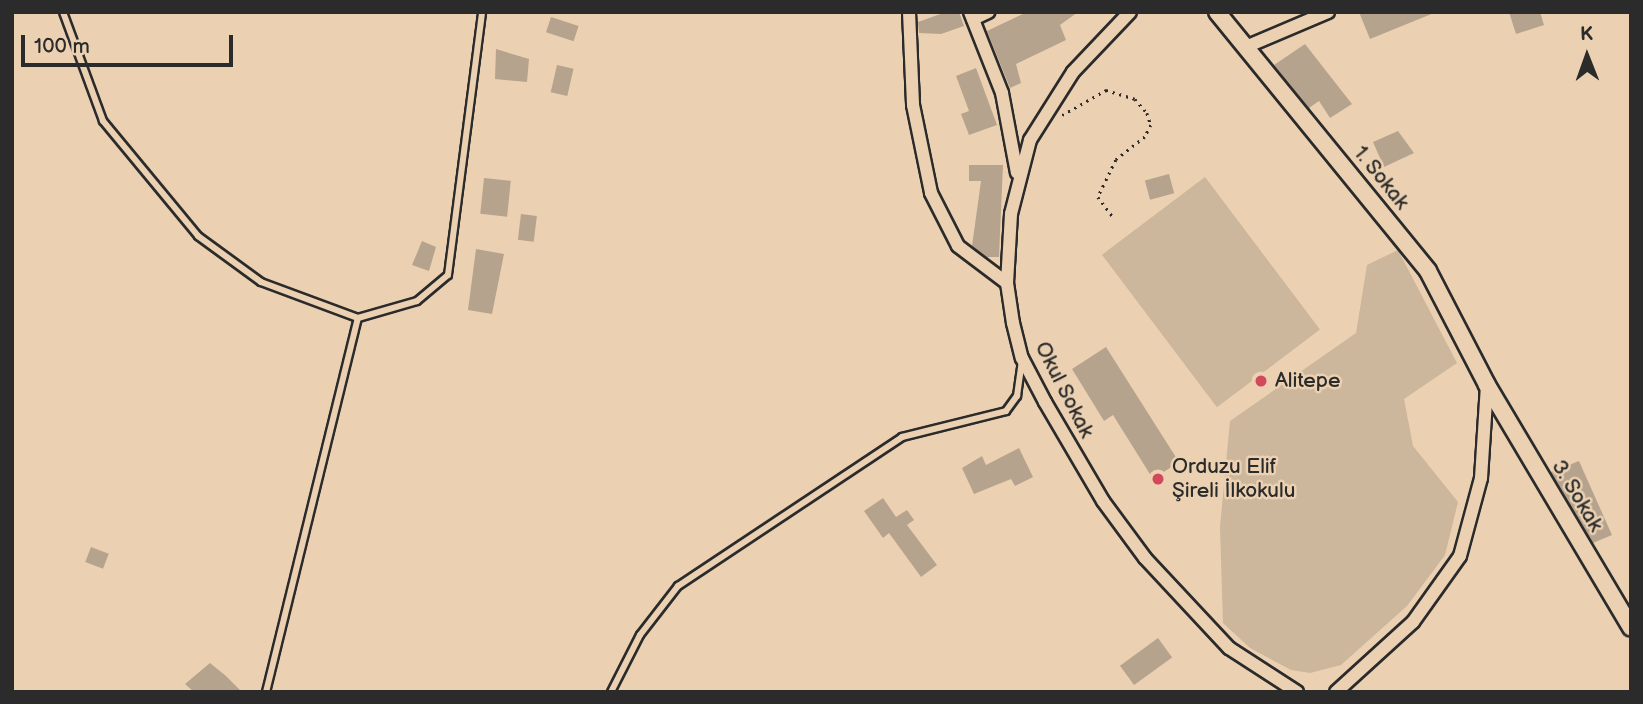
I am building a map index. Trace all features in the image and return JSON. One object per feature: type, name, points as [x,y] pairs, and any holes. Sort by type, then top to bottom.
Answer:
[{"type":"street","points":[[909,12],[913,105],[931,193],[958,246],[1007,283]]},
{"type":"street","points":[[988,12],[972,16],[1002,93],[1017,177]]},
{"type":"street","name":"Okul Sokak","points":[[1130,12],[1073,72],[1039,120],[1017,177],[1007,283],[1022,358],[1103,502],[1145,558],[1229,648],[1297,692]]},
{"type":"street","name":"1. Sokak","points":[[1217,12],[1248,46],[1427,271],[1488,385]]},
{"type":"street","points":[[1248,46],[1328,12]]},
{"type":"street","points":[[1336,692],[1413,622],[1460,556],[1481,478],[1488,385]]},
{"type":"street","name":"3. Sokak","points":[[1488,385],[1631,628]]},
{"type":"lane","points":[[63,12],[103,121],[198,236],[273,288],[358,318],[417,301],[447,275],[482,12]]},
{"type":"lane","points":[[266,692],[358,318]]},
{"type":"lane","points":[[611,692],[640,635],[678,586],[800,508],[881,448],[902,437],[1006,411],[1017,396],[1022,358]]},
{"type":"path","points":[[1058,118],[1087,97],[1106,90],[1135,99],[1147,113],[1151,125],[1145,137],[1116,160],[1098,197],[1113,217]]},
{"type":"shaded area","points":[[1205,177],[1320,330],[1217,407],[1102,255]]},
{"type":"shaded area","points":[[1398,250],[1457,363],[1404,399],[1413,446],[1458,502],[1445,555],[1407,606],[1341,665],[1310,673],[1291,670],[1250,648],[1223,623],[1220,527],[1230,421],[1356,333],[1367,265]]},
{"type":"building","points":[[946,12],[959,12],[964,26],[941,34],[919,33],[918,22]]},
{"type":"building","points":[[1027,12],[1078,12],[1060,25],[1066,40],[1016,64],[1021,83],[1010,88],[987,31]]},
{"type":"building","points":[[1359,12],[1434,12],[1434,13],[1370,39]]},
{"type":"building","points":[[1509,12],[1540,12],[1544,25],[1516,34]]},
{"type":"building","points":[[551,17],[579,26],[574,41],[546,32]]},
{"type":"building","points":[[1305,44],[1352,104],[1330,118],[1319,101],[1309,108],[1274,65]]},
{"type":"building","points":[[496,49],[529,59],[527,82],[495,79]]},
{"type":"building","points":[[557,65],[574,69],[567,96],[551,92]]},
{"type":"building","points":[[976,68],[997,125],[969,135],[961,114],[969,111],[956,76]]},
{"type":"building","points":[[1398,131],[1414,153],[1384,167],[1373,142]]},
{"type":"building","points":[[969,165],[1003,165],[999,257],[987,257],[972,246],[981,181],[969,181]]},
{"type":"building","points":[[1169,174],[1174,193],[1150,200],[1145,180]]},
{"type":"building","points":[[484,178],[511,181],[507,217],[480,214]]},
{"type":"building","points":[[521,214],[537,216],[534,242],[518,240]]},
{"type":"building","points":[[422,241],[436,247],[429,271],[412,265]]},
{"type":"building","points":[[476,249],[504,254],[492,314],[468,310]]},
{"type":"building","points":[[1106,347],[1179,462],[1153,479],[1113,415],[1104,421],[1072,369]]},
{"type":"building","points":[[1019,448],[1033,477],[1015,486],[1011,479],[974,494],[962,468],[982,456],[986,465]]},
{"type":"building","points":[[1579,461],[1612,535],[1593,543],[1551,472]]},
{"type":"building","points":[[883,498],[896,517],[907,510],[914,520],[907,525],[937,565],[921,577],[889,533],[883,538],[864,511]]},
{"type":"building","points":[[91,547],[109,554],[103,569],[85,562]]},
{"type":"building","points":[[1158,638],[1172,657],[1134,685],[1120,666]]},
{"type":"building","points":[[210,663],[242,692],[194,692],[185,684]]},
{"type":"place","name":"Alitepe","points":[[1261,381]]},
{"type":"place","name":"Orduzu Elif Şireli İlkokulu","points":[[1158,479]]}]
